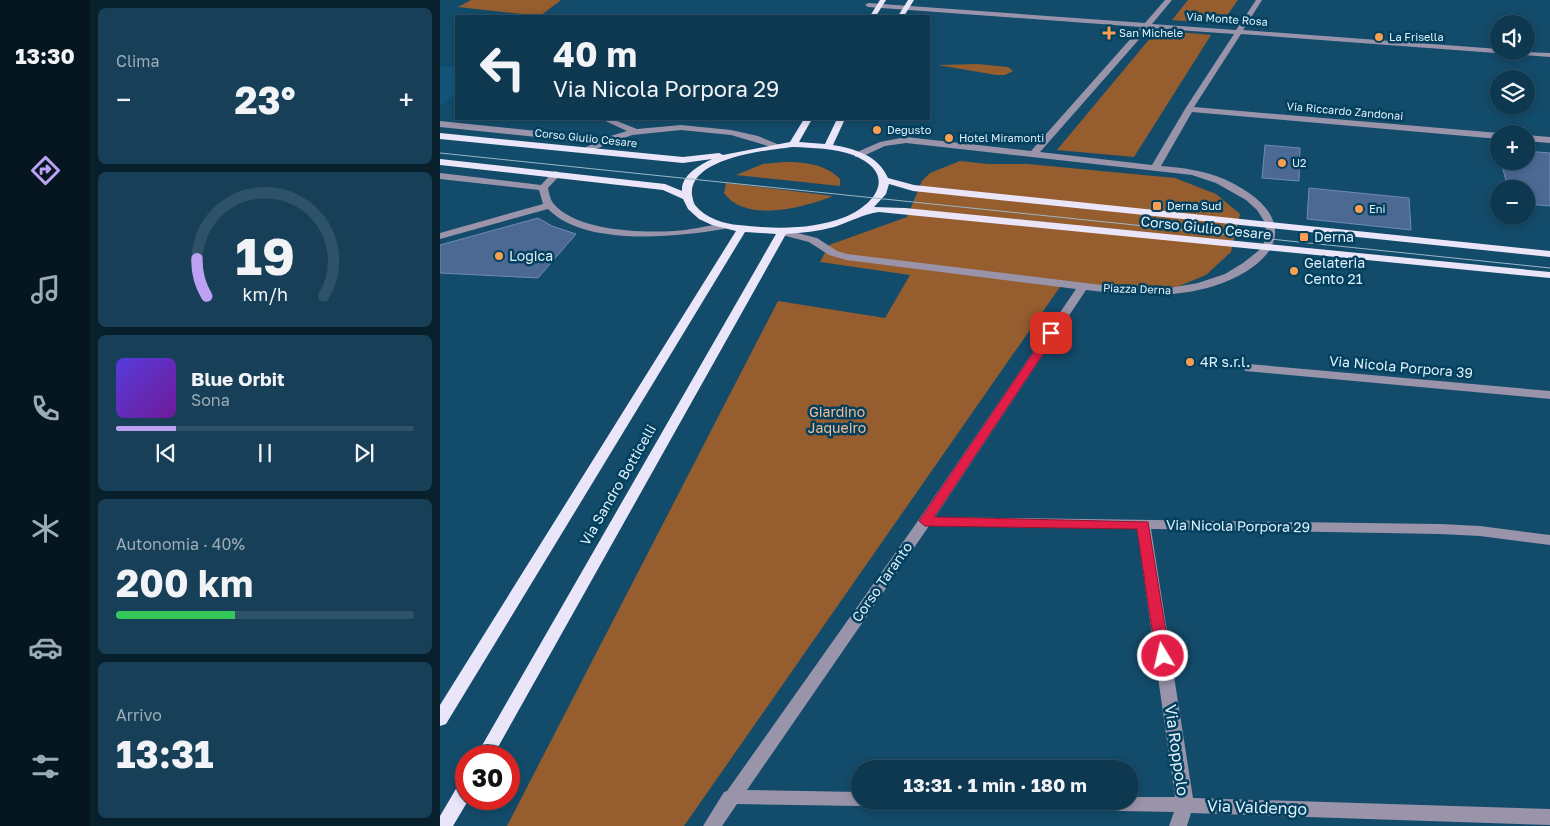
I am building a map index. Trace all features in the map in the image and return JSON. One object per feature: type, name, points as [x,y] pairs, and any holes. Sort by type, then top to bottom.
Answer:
[{"type":"main road","points":[[903,15],[911,0]]},
{"type":"main road","points":[[874,15],[881,3]]},
{"type":"main road","points":[[793,144],[807,120]]},
{"type":"main road","points":[[828,146],[841,120]]},
{"type":"main road","name":"Corso Giulio Cesare","points":[[440,136],[683,160],[730,155]]},
{"type":"main road","points":[[440,162],[665,187],[687,197],[687,188],[693,176],[712,163],[730,155],[793,144],[828,146],[858,155],[874,164],[884,180]]},
{"type":"main road","name":"Corso Giulio Cesare","points":[[884,180],[913,188],[1550,254]]},
{"type":"main road","name":"Piazza Derna","points":[[687,197],[690,205],[700,215],[724,226],[782,232],[829,224],[860,212],[877,200],[884,189],[884,180]]},
{"type":"main road","name":"Corso Giulio Cesare","points":[[860,212],[880,209],[905,211],[1550,275]]},
{"type":"main road","name":"Via Sandro Botticelli","points":[[440,719],[742,229]]},
{"type":"main road","name":"Via Sandro Botticelli","points":[[490,745],[782,232]]},
{"type":"main road","points":[[444,826],[455,806]]},
{"type":"street","points":[[912,15],[920,0]]},
{"type":"street","points":[[1032,155],[1169,0]]},
{"type":"street","points":[[1156,166],[1189,109],[1259,0]]},
{"type":"street","name":"Via Monte Rosa","points":[[870,2],[916,8],[1490,50]]},
{"type":"street","points":[[863,13],[870,2]]},
{"type":"street","name":"Via Monte Rosa","points":[[930,16],[953,10]]},
{"type":"street","name":"Via Monte Rosa","points":[[1535,54],[1550,55]]},
{"type":"street","name":"Via Riccardo Zandonai","points":[[1189,109],[1490,135]]},
{"type":"street","points":[[608,120],[638,132]]},
{"type":"street","name":"Corso Giulio Cesare","points":[[440,124],[604,141]]},
{"type":"street","points":[[585,150],[604,141],[638,132],[670,129],[720,130],[747,134],[778,146]]},
{"type":"street","points":[[506,131],[537,146]]},
{"type":"street","points":[[1535,139],[1550,140]]},
{"type":"street","points":[[858,155],[886,143],[906,140],[1032,155],[1156,166],[1203,174],[1228,184],[1251,199],[1262,210],[1271,226],[1266,248]]},
{"type":"street","points":[[440,236],[548,206],[544,199],[543,188],[556,174]]},
{"type":"street","points":[[440,176],[543,188]]},
{"type":"street","name":"Piazza Derna","points":[[548,206],[567,218],[583,224],[641,234],[679,234],[724,226]]},
{"type":"street","name":"Piazza Derna","points":[[782,232],[813,240],[833,253],[846,257],[1083,286],[1156,292],[1199,287],[1232,276],[1266,248]]},
{"type":"street","name":"Corso Taranto","points":[[712,826],[730,797],[925,521],[1083,286]]},
{"type":"street","name":"Via Nicola Porpora 39","points":[[1250,368],[1550,395]]},
{"type":"street","name":"Via Nicola Porpora 29","points":[[925,521],[1447,530],[1550,540]]},
{"type":"street","name":"Via Roppolo","points":[[1143,525],[1185,805],[1178,826]]},
{"type":"street","points":[[730,797],[851,800]]},
{"type":"street","name":"Via Valdengo","points":[[1139,804],[1550,817]]},
{"type":"shaded area","points":[[440,66],[455,67],[455,95],[440,106]]},
{"type":"green space","points":[[471,0],[561,0],[541,15],[458,7]]},
{"type":"green space","points":[[1188,0],[1238,0],[1221,24],[1172,20]]},
{"type":"green space","points":[[1157,30],[1211,35],[1134,157],[1057,150]]},
{"type":"green space","points":[[977,64],[1008,67],[1013,71],[1005,75],[996,75],[938,65]]},
{"type":"green space","name":"Giardino Jaqueiro","points":[[960,161],[988,164],[1028,164],[1175,178],[1216,194],[1240,214],[1231,252],[1206,275],[1177,287],[1062,284],[684,826],[507,826],[515,810],[520,810],[520,801],[778,301],[885,318],[910,275],[820,262],[829,245],[907,217],[922,181],[930,173]]},
{"type":"green space","points":[[784,162],[807,163],[828,170],[840,179],[840,186],[736,175],[763,164]]},
{"type":"green space","points":[[726,183],[833,196],[792,208],[761,210],[746,208],[734,202],[724,193]]},
{"type":"building","name":"U2","points":[[1265,145],[1300,148],[1299,181],[1262,178]]},
{"type":"building","points":[[1535,152],[1550,153],[1550,206],[1535,205],[1535,180],[1506,180],[1503,170],[1535,170]]},
{"type":"building","name":"Eni","points":[[1309,188],[1409,198],[1411,230],[1307,219]]},
{"type":"building","name":"Logica","points":[[538,218],[552,226],[576,234],[538,278],[440,273],[440,245]]},
{"type":"tram line","points":[[440,153],[1550,268]]},
{"type":"place","name":"San Michele","points":[[1109,33]]},
{"type":"place","name":"La Frisella","points":[[1379,37]]},
{"type":"place","name":"Degusto","points":[[877,130]]},
{"type":"place","name":"Hotel Miramonti","points":[[949,138]]},
{"type":"place","name":"U2","points":[[1282,163]]},
{"type":"place","name":"Derna Sud","points":[[1157,206]]},
{"type":"place","name":"Eni","points":[[1359,209]]},
{"type":"place","name":"Derna","points":[[1304,237]]},
{"type":"place","name":"Logica","points":[[499,256]]},
{"type":"place","name":"Gelateria Cento 21","points":[[1294,271]]},
{"type":"place","name":"4R s.r.l.","points":[[1190,362]]},
{"type":"route","points":[[1051,333],[925,521],[1143,525],[1163,656]]}]
